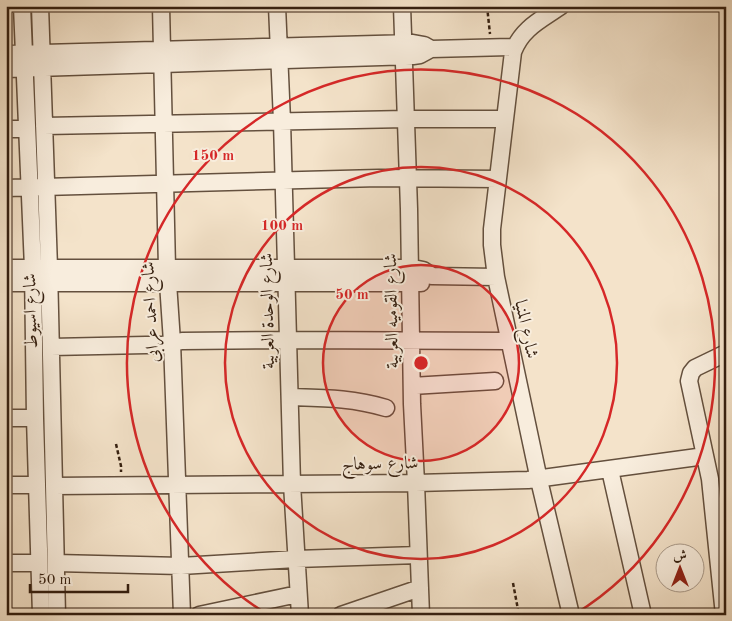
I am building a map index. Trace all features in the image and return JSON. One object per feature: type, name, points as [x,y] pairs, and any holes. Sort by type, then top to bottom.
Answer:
[{"type":"street","name":"شارع اسيوط","points":[[22,6],[33,276],[37,485],[56,615]]},
{"type":"street","name":"شارع اسيوط","points":[[40,6],[54,486],[48,567],[41,615]]},
{"type":"street","name":"شارع احمد عرابى","points":[[161,6],[167,276],[172,342],[182,615]]},
{"type":"street","name":"شارع الوحدة العربية","points":[[277,6],[284,181],[292,484],[300,615]]},
{"type":"street","name":"شارع القوميه العربية","points":[[402,6],[412,386],[421,615]]},
{"type":"street","points":[[6,69],[24,61],[42,60],[404,49],[420,55],[431,49],[515,47],[526,31],[552,9]]},
{"type":"street","name":"شارع المنيا","points":[[515,47],[492,229],[493,262],[539,480],[571,615]]},
{"type":"street","points":[[6,54],[24,61]]},
{"type":"street","points":[[44,126],[406,119],[505,119]]},
{"type":"street","points":[[6,129],[27,129]]},
{"type":"street","points":[[6,188],[408,178],[498,179]]},
{"type":"street","points":[[6,268],[33,276]]},
{"type":"street","points":[[6,283],[33,276],[410,276],[420,284],[432,276],[496,277]]},
{"type":"street","points":[[51,347],[288,340],[509,341]]},
{"type":"street","points":[[724,611],[720,527],[690,377],[696,368],[726,353]]},
{"type":"street","points":[[412,386],[495,381]]},
{"type":"street","points":[[290,397],[342,399],[370,403],[386,408]]},
{"type":"street","points":[[6,418],[35,418]]},
{"type":"street","name":"شارع سوهاج","points":[[54,486],[539,480],[705,456]]},
{"type":"street","points":[[610,470],[642,615]]},
{"type":"street","points":[[6,485],[37,485]]},
{"type":"street","points":[[6,563],[48,567],[181,566],[296,559],[418,555]]},
{"type":"street","points":[[341,615],[420,588]]},
{"type":"street","points":[[199,615],[298,594]]},
{"type":"path","points":[[487,6],[491,48]]},
{"type":"path","points":[[116,444],[121,466],[122,486]]},
{"type":"path","points":[[513,583],[518,615]]}]
